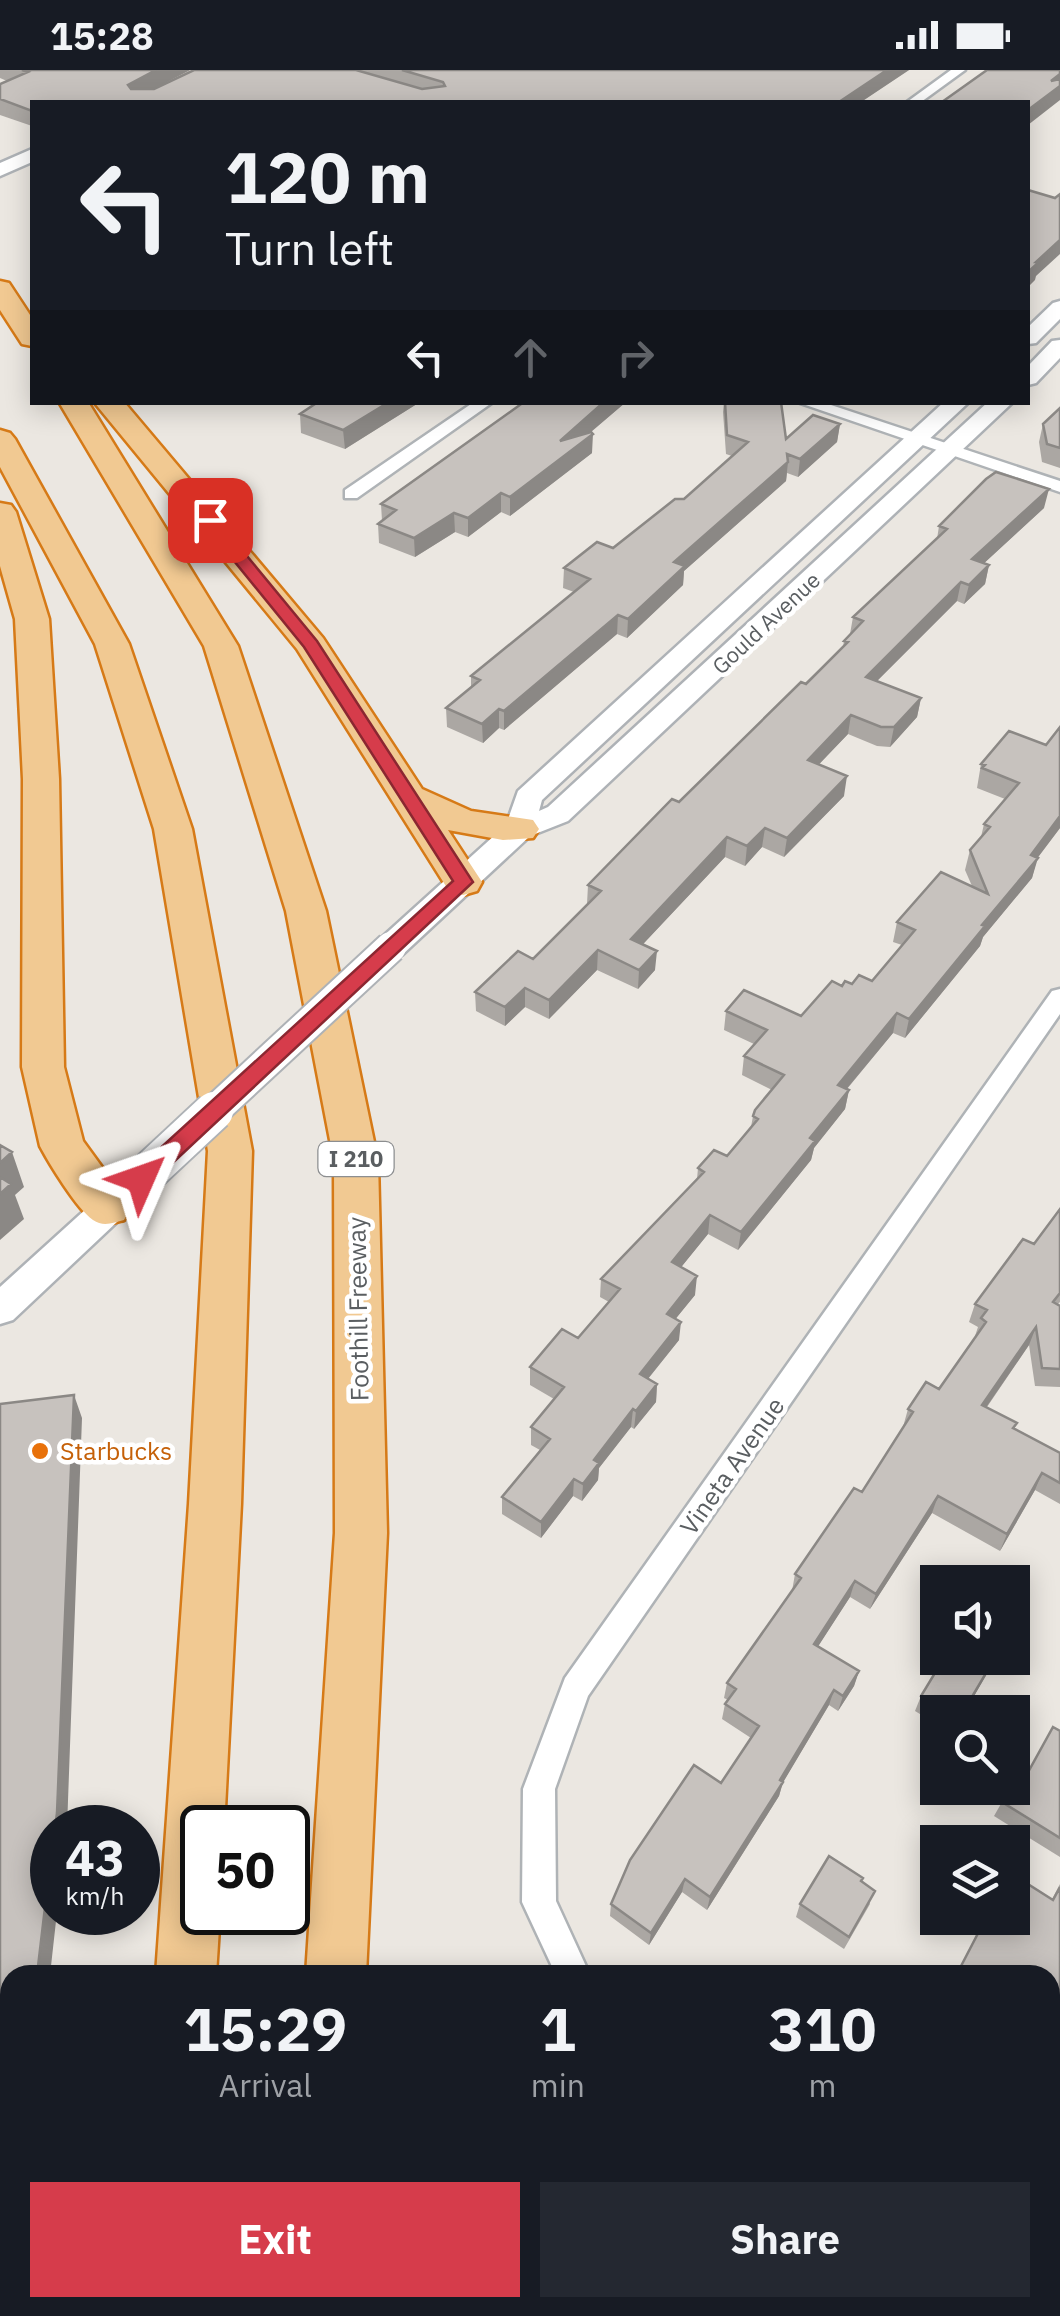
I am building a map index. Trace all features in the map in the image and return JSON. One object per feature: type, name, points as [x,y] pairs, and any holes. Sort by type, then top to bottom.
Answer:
[{"type":"highway","points":[[0,276],[30,312]]},
{"type":"highway","points":[[0,289],[30,335]]},
{"type":"highway","name":"Foothill Freeway","points":[[75,405],[221,646],[306,911],[356,1162],[361,1533],[337,1965]]},
{"type":"highway","points":[[111,405],[311,645],[463,882]]},
{"type":"highway","points":[[0,439],[112,644],[173,829],[230,1151],[216,1504],[187,1965]]},
{"type":"highway","points":[[0,512],[32,618],[41,779],[43,1067],[62,1146],[108,1207]]},
{"type":"highway","points":[[406,796],[446,819],[476,827],[520,828]]},
{"type":"street","points":[[916,100],[959,70]]},
{"type":"street","points":[[0,170],[30,155]]},
{"type":"street","points":[[1030,336],[1060,307]]},
{"type":"street","points":[[1030,376],[1060,346]]},
{"type":"street","points":[[351,494],[481,405]]},
{"type":"street","points":[[814,405],[1060,487]]},
{"type":"street","name":"Gould Avenue","points":[[520,828],[528,798],[955,405]]},
{"type":"street","name":"Gould Avenue","points":[[0,1309],[520,828],[558,814],[999,405]]},
{"type":"street","name":"Vineta Avenue","points":[[568,1965],[539,1902],[539,1788],[576,1688],[1060,997]]},
{"type":"building","points":[[22,70],[156,70],[128,85],[131,89],[154,89],[194,70],[356,70],[422,89],[445,86],[443,82],[402,70],[887,70],[842,100],[30,100],[30,110],[0,99],[0,84],[28,72]]},
{"type":"building","points":[[987,70],[1060,70],[1051,81],[1060,79],[1060,86],[1030,108],[1030,100],[945,100]]},
{"type":"building","points":[[1030,191],[1055,198],[1060,194],[1060,240],[1030,270]]},
{"type":"building","points":[[314,405],[384,405],[343,430],[300,414]]},
{"type":"building","points":[[520,405],[601,405],[560,441],[593,434],[510,497],[501,493],[468,518],[454,513],[414,538],[378,524],[396,510],[381,504]]},
{"type":"building","points":[[725,405],[781,405],[786,439],[813,415],[840,424],[800,459],[787,454],[788,462],[674,562],[685,566],[628,619],[618,615],[504,711],[499,709],[482,724],[446,708],[480,680],[471,676],[590,579],[564,568],[597,542],[613,548],[675,499],[684,499],[748,442],[727,435]]},
{"type":"building","points":[[1060,408],[1060,448],[1047,444],[1043,424]]},
{"type":"building","points":[[996,472],[1049,489],[972,559],[989,565],[969,585],[961,582],[866,677],[921,698],[894,727],[881,727],[851,715],[808,760],[847,776],[787,838],[765,828],[747,846],[727,837],[631,939],[657,951],[639,970],[598,950],[549,1000],[525,988],[505,1007],[475,992],[518,951],[533,959],[601,891],[588,885],[672,799],[679,802],[801,682],[806,684],[848,642],[844,641],[863,621],[853,617],[947,529],[939,526]]},
{"type":"building","points":[[1060,727],[1060,816],[1031,855],[1038,858],[909,1019],[897,1013],[838,1085],[849,1090],[810,1138],[815,1141],[741,1232],[710,1215],[672,1262],[697,1276],[667,1314],[681,1322],[640,1374],[657,1384],[594,1460],[599,1463],[583,1484],[574,1479],[541,1522],[502,1497],[550,1439],[531,1427],[564,1387],[530,1367],[562,1329],[578,1338],[620,1289],[601,1279],[704,1172],[698,1168],[714,1150],[727,1156],[758,1119],[753,1116],[755,1110],[784,1075],[744,1056],[767,1030],[726,1011],[744,990],[801,1016],[832,981],[842,986],[845,981],[852,984],[859,975],[872,981],[915,930],[897,922],[941,872],[988,894],[970,850],[990,827],[984,824],[1019,783],[982,768],[985,765],[981,764],[1009,731],[1046,745]]},
{"type":"building","points":[[0,1145],[12,1152],[0,1163]]},
{"type":"building","points":[[0,1177],[11,1184],[0,1194]]},
{"type":"building","points":[[1060,1209],[1060,1293],[1053,1302],[1060,1306],[1060,1369],[1042,1368],[1036,1327],[982,1405],[1017,1423],[1013,1428],[1060,1453],[1060,1483],[1042,1473],[1007,1534],[938,1496],[876,1594],[855,1581],[814,1644],[859,1671],[843,1696],[834,1690],[780,1780],[783,1782],[710,1897],[685,1879],[651,1933],[611,1904],[630,1860],[694,1765],[721,1783],[759,1726],[725,1704],[736,1689],[727,1683],[801,1578],[795,1574],[854,1488],[862,1492],[913,1412],[908,1409],[926,1382],[939,1389],[986,1322],[981,1318],[987,1310],[975,1304],[1023,1239],[1034,1244]]},
{"type":"building","points":[[74,1395],[57,1805],[30,1805],[30,1935],[42,1935],[38,1965],[0,1965],[0,1404]]},
{"type":"building","points":[[934,1675],[985,1675],[973,1695],[922,1695]]},
{"type":"building","points":[[1053,1727],[1060,1731],[1060,1838],[1007,1805],[1030,1805],[1030,1769]]},
{"type":"building","points":[[829,1856],[863,1878],[861,1881],[875,1891],[849,1937],[800,1904]]},
{"type":"building","points":[[1030,1885],[1053,1900],[1060,1887],[1060,1965],[962,1965],[977,1935],[1030,1935]]},
{"type":"place","name":"Starbucks","points":[[40,1451]]},
{"type":"route","points":[[141,1179],[463,882],[311,645],[210,520]]}]
